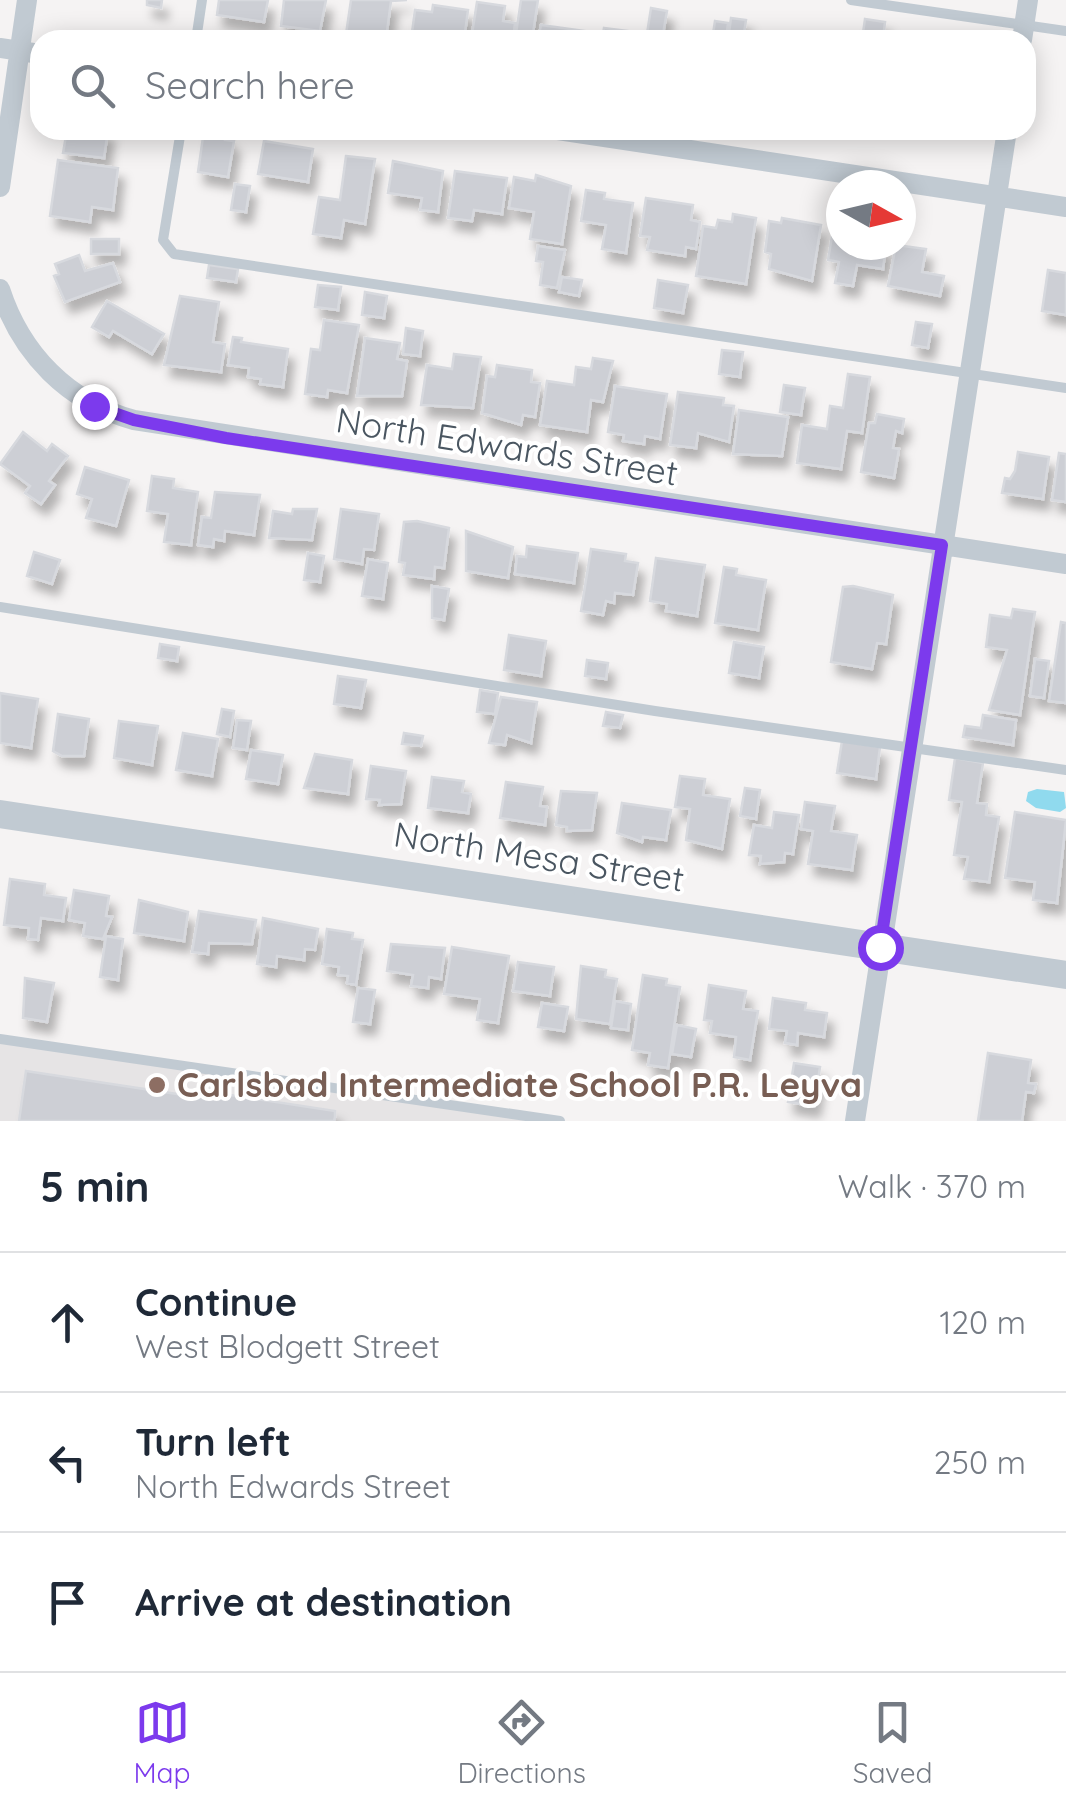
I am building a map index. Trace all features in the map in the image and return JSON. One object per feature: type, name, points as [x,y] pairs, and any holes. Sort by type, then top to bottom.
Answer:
[{"type":"street","points":[[0,186],[27,0]]},
{"type":"street","points":[[1023,30],[1028,0]]},
{"type":"street","points":[[624,140],[1066,207]]},
{"type":"street","points":[[855,1121],[1005,140]]},
{"type":"street","name":"North Edwards Street","points":[[0,289],[20,335],[46,370],[94,406],[134,420],[1066,564]]},
{"type":"street","name":"North Mesa Street","points":[[0,814],[1066,975]]},
{"type":"lane","points":[[198,30],[202,0]]},
{"type":"lane","points":[[852,0],[1012,30]]},
{"type":"lane","points":[[1036,32],[1066,31]]},
{"type":"lane","points":[[179,140],[164,240],[167,250],[174,254],[1066,388]]},
{"type":"lane","points":[[0,608],[655,711],[1066,770]]},
{"type":"lane","points":[[0,1038],[560,1121]]},
{"type":"shaded area","name":"Carlsbad Intermediate School P.R. Leyva","points":[[0,1039],[560,1121],[0,1121]]},
{"type":"water","points":[[1028,792],[1064,792],[1066,808],[1060,812],[1036,808],[1026,801]]},
{"type":"building","points":[[147,0],[162,0],[161,8],[147,5]]},
{"type":"building","points":[[219,0],[268,0],[264,22],[217,15]]},
{"type":"building","points":[[284,0],[326,0],[320,30],[281,26]]},
{"type":"building","points":[[351,0],[407,0],[391,1],[387,30],[347,30]]},
{"type":"building","points":[[521,0],[538,0],[534,30],[516,30]]},
{"type":"building","points":[[477,2],[505,6],[503,21],[515,23],[514,30],[473,30]]},
{"type":"building","points":[[433,5],[468,10],[465,30],[412,30],[415,10],[432,12]]},
{"type":"building","points":[[651,8],[667,11],[664,30],[648,30]]},
{"type":"building","points":[[731,18],[746,20],[744,30],[729,30]]},
{"type":"building","points":[[865,19],[885,22],[884,30],[863,30]]},
{"type":"building","points":[[715,21],[728,23],[727,30],[714,30]]},
{"type":"building","points":[[541,25],[577,30],[540,30]]},
{"type":"building","points":[[65,140],[107,140],[104,158],[63,153]]},
{"type":"building","points":[[203,140],[234,141],[228,177],[198,172]]},
{"type":"building","points":[[264,141],[313,149],[308,182],[258,174]]},
{"type":"building","points":[[346,156],[375,159],[365,224],[344,220],[341,238],[313,234],[319,197],[340,200]]},
{"type":"building","points":[[58,160],[118,168],[113,210],[92,207],[90,222],[50,216]]},
{"type":"building","points":[[393,161],[443,171],[438,212],[420,210],[422,198],[388,193]]},
{"type":"building","points":[[455,171],[507,178],[502,214],[474,210],[472,221],[448,218]]},
{"type":"building","points":[[536,175],[571,186],[562,244],[530,239],[534,212],[509,208],[514,177],[535,181]]},
{"type":"building","points":[[235,184],[250,186],[246,212],[231,210]]},
{"type":"building","points":[[586,190],[605,193],[604,199],[633,203],[626,253],[602,249],[606,225],[581,221]]},
{"type":"building","points":[[646,198],[693,205],[691,220],[700,222],[696,249],[686,247],[685,256],[647,250],[650,237],[640,236]]},
{"type":"building","points":[[733,214],[756,218],[746,284],[696,276],[703,226],[716,228],[718,220],[732,222]]},
{"type":"building","points":[[782,218],[821,225],[812,281],[769,269],[771,254],[765,252],[769,221],[781,223]]},
{"type":"building","points":[[91,239],[119,239],[119,254],[91,254]]},
{"type":"building","points":[[538,246],[565,250],[557,288],[540,285],[543,262],[536,261]]},
{"type":"building","points":[[916,248],[926,249],[922,272],[944,276],[940,296],[888,286],[893,260],[916,260]]},
{"type":"building","points":[[79,255],[85,271],[113,263],[120,282],[65,302],[54,276],[59,274],[55,264]]},
{"type":"building","points":[[828,260],[884,260],[883,269],[857,265],[853,286],[835,283],[839,262]]},
{"type":"building","points":[[209,265],[238,269],[236,282],[207,278]]},
{"type":"building","points":[[1048,270],[1066,273],[1066,315],[1042,311]]},
{"type":"building","points":[[562,277],[582,280],[579,296],[559,292]]},
{"type":"building","points":[[658,280],[688,285],[683,313],[654,308]]},
{"type":"building","points":[[318,285],[341,287],[338,310],[315,307]]},
{"type":"building","points":[[365,292],[387,296],[384,318],[362,315]]},
{"type":"building","points":[[180,296],[219,302],[213,342],[225,344],[221,372],[164,365]]},
{"type":"building","points":[[107,301],[164,334],[152,354],[113,331],[109,337],[92,327]]},
{"type":"building","points":[[324,320],[359,325],[347,393],[328,390],[327,397],[305,394],[311,349],[320,350]]},
{"type":"building","points":[[916,322],[932,324],[928,348],[912,345]]},
{"type":"building","points":[[406,328],[423,331],[420,356],[403,354]]},
{"type":"building","points":[[233,337],[242,338],[241,342],[288,349],[283,387],[260,384],[261,379],[248,377],[249,368],[228,365]]},
{"type":"building","points":[[365,338],[400,343],[397,359],[407,361],[402,396],[357,396]]},
{"type":"building","points":[[722,350],[743,352],[740,377],[719,374]]},
{"type":"building","points":[[454,354],[481,357],[473,408],[421,405],[427,365],[452,369]]},
{"type":"building","points":[[593,358],[613,361],[603,402],[591,400],[587,432],[540,425],[547,381],[574,385],[576,367],[591,369]]},
{"type":"building","points":[[497,365],[532,370],[531,382],[540,383],[535,417],[523,415],[521,425],[482,413],[487,376],[495,377]]},
{"type":"building","points":[[848,374],[870,377],[862,433],[847,431],[841,469],[797,463],[802,425],[827,429],[830,406],[843,408]]},
{"type":"building","points":[[784,385],[805,388],[801,415],[780,412]]},
{"type":"building","points":[[615,386],[667,394],[660,439],[645,436],[644,444],[623,441],[624,435],[608,432]]},
{"type":"building","points":[[678,392],[724,398],[723,405],[734,406],[729,442],[698,433],[696,448],[670,445]]},
{"type":"building","points":[[739,410],[788,417],[782,456],[733,454]]},
{"type":"building","points":[[877,414],[904,419],[902,433],[896,431],[893,448],[899,449],[894,478],[861,472],[869,423],[875,423]]},
{"type":"building","points":[[23,432],[47,451],[52,444],[68,456],[49,481],[55,485],[41,504],[25,493],[30,486],[0,464]]},
{"type":"building","points":[[1018,452],[1049,457],[1043,499],[1002,493],[1005,478],[1010,479],[1015,471]]},
{"type":"building","points":[[1059,453],[1066,454],[1066,502],[1052,500]]},
{"type":"building","points":[[85,467],[129,480],[116,526],[86,518],[92,499],[77,494]]},
{"type":"building","points":[[152,476],[174,479],[173,488],[198,492],[191,545],[164,542],[168,514],[147,511]]},
{"type":"building","points":[[215,492],[260,495],[254,535],[225,531],[224,541],[214,539],[213,547],[198,545],[202,517],[211,518]]},
{"type":"building","points":[[293,509],[317,509],[312,540],[269,538],[273,511],[292,514]]},
{"type":"building","points":[[341,509],[379,514],[374,550],[364,549],[362,564],[334,559]]},
{"type":"building","points":[[404,522],[449,528],[444,568],[435,567],[434,579],[403,575],[405,563],[399,562]]},
{"type":"building","points":[[466,531],[513,547],[508,578],[466,571]]},
{"type":"building","points":[[527,546],[578,553],[574,583],[515,574],[517,556],[526,557]]},
{"type":"building","points":[[591,549],[626,554],[625,561],[638,563],[633,595],[615,593],[614,603],[606,601],[603,615],[581,611]]},
{"type":"building","points":[[34,552],[60,560],[52,584],[27,576]]},
{"type":"building","points":[[308,553],[324,556],[320,582],[304,580]]},
{"type":"building","points":[[656,558],[705,565],[697,616],[666,611],[667,604],[650,601]]},
{"type":"building","points":[[368,559],[388,563],[383,599],[362,596]]},
{"type":"building","points":[[724,567],[737,569],[736,575],[766,580],[758,630],[715,623]]},
{"type":"building","points":[[432,586],[449,589],[444,620],[432,618]]},
{"type":"building","points":[[843,587],[893,595],[886,644],[877,643],[872,669],[831,662]]},
{"type":"building","points":[[1013,609],[1035,612],[1020,715],[989,710],[1007,650],[986,647],[990,615],[1011,618]]},
{"type":"building","points":[[1061,622],[1066,623],[1066,703],[1049,701]]},
{"type":"building","points":[[509,635],[546,641],[541,676],[504,670]]},
{"type":"building","points":[[734,642],[764,647],[759,678],[729,673]]},
{"type":"building","points":[[160,644],[179,647],[177,661],[158,658]]},
{"type":"building","points":[[1035,659],[1049,661],[1044,698],[1030,696]]},
{"type":"building","points":[[587,660],[608,663],[606,679],[585,676]]},
{"type":"building","points":[[338,676],[366,680],[361,708],[334,704]]},
{"type":"building","points":[[480,690],[498,693],[495,714],[477,712]]},
{"type":"building","points":[[0,693],[38,699],[31,748],[0,743]]},
{"type":"building","points":[[501,697],[537,702],[531,743],[507,735],[505,745],[489,743]]},
{"type":"building","points":[[222,709],[234,711],[230,737],[217,734]]},
{"type":"building","points":[[606,712],[623,715],[620,728],[603,726]]},
{"type":"building","points":[[58,714],[89,719],[84,756],[62,756],[53,751]]},
{"type":"building","points":[[983,715],[1016,720],[1013,745],[963,737],[965,726],[981,728]]},
{"type":"building","points":[[237,720],[251,721],[247,750],[233,748]]},
{"type":"building","points":[[119,721],[158,726],[152,765],[114,758]]},
{"type":"building","points":[[183,733],[218,739],[212,776],[176,770]]},
{"type":"building","points":[[404,733],[423,736],[421,746],[402,744]]},
{"type":"building","points":[[842,741],[880,747],[876,779],[837,773]]},
{"type":"building","points":[[251,750],[283,755],[278,784],[246,779]]},
{"type":"building","points":[[315,754],[352,760],[348,794],[304,788]]},
{"type":"building","points":[[955,758],[983,763],[977,803],[987,804],[986,815],[999,817],[989,882],[964,879],[968,857],[954,855],[962,802],[949,800]]},
{"type":"building","points":[[371,766],[406,771],[401,804],[379,805],[380,800],[366,799]]},
{"type":"building","points":[[680,776],[705,779],[703,795],[730,799],[722,849],[686,840],[690,809],[675,807]]},
{"type":"building","points":[[432,777],[464,781],[462,792],[471,794],[468,813],[428,808]]},
{"type":"building","points":[[506,782],[543,787],[540,806],[547,807],[545,825],[500,818]]},
{"type":"building","points":[[745,788],[760,790],[756,819],[740,816]]},
{"type":"building","points":[[561,791],[597,793],[592,830],[567,831],[567,827],[556,825]]},
{"type":"building","points":[[805,802],[835,806],[831,831],[857,835],[852,870],[808,864],[813,831],[801,829]]},
{"type":"building","points":[[622,803],[671,810],[666,840],[643,837],[642,842],[617,833]]},
{"type":"building","points":[[774,812],[799,815],[793,854],[785,853],[784,862],[760,864],[761,856],[749,855],[754,825],[772,828]]},
{"type":"building","points":[[1015,812],[1066,820],[1057,903],[1033,900],[1035,882],[1005,878]]},
{"type":"building","points":[[10,879],[45,884],[44,895],[66,898],[63,921],[41,918],[38,940],[28,939],[29,928],[4,925]]},
{"type":"building","points":[[74,890],[109,896],[106,916],[112,917],[103,939],[83,936],[85,923],[69,920]]},
{"type":"building","points":[[139,900],[188,912],[184,941],[134,933]]},
{"type":"building","points":[[199,911],[256,920],[252,944],[209,943],[208,954],[192,952]]},
{"type":"building","points":[[263,918],[318,929],[315,950],[305,949],[304,960],[277,956],[276,967],[257,964]]},
{"type":"building","points":[[327,929],[353,933],[352,939],[363,940],[356,985],[347,983],[348,976],[338,975],[339,967],[322,964]]},
{"type":"building","points":[[106,936],[123,939],[118,980],[100,977]]},
{"type":"building","points":[[391,944],[445,948],[441,979],[429,977],[428,988],[411,986],[413,975],[387,971]]},
{"type":"building","points":[[452,947],[509,956],[498,1023],[477,1020],[480,999],[444,994]]},
{"type":"building","points":[[518,962],[554,967],[550,996],[513,991]]},
{"type":"building","points":[[581,966],[606,970],[605,977],[617,979],[610,1024],[576,1019]]},
{"type":"building","points":[[643,975],[667,979],[666,985],[680,987],[668,1068],[648,1065],[650,1053],[632,1050]]},
{"type":"building","points":[[25,978],[54,983],[47,1022],[23,1018]]},
{"type":"building","points":[[709,985],[746,991],[743,1009],[758,1011],[750,1060],[734,1057],[736,1037],[710,1033],[712,1021],[704,1020]]},
{"type":"building","points":[[358,988],[375,990],[370,1024],[353,1022]]},
{"type":"building","points":[[773,998],[806,1003],[805,1010],[827,1013],[824,1037],[798,1033],[797,1045],[785,1043],[787,1031],[769,1029]]},
{"type":"building","points":[[615,1001],[631,1004],[628,1030],[611,1028]]},
{"type":"building","points":[[542,1003],[568,1007],[564,1031],[538,1027]]},
{"type":"building","points":[[677,1025],[696,1029],[691,1057],[672,1054]]},
{"type":"building","points":[[988,1053],[1031,1060],[1028,1083],[1036,1084],[1034,1093],[1026,1092],[1022,1121],[978,1121]]},
{"type":"building","points":[[794,1063],[820,1067],[814,1106],[788,1102]]},
{"type":"building","points":[[26,1071],[197,1097],[198,1090],[335,1111],[335,1117],[334,1121],[19,1121]]},
{"type":"place","name":"Carlsbad Intermediate School P.R. Leyva","points":[[157,1085]]},
{"type":"route","points":[[94,406],[117,416],[226,438],[942,545],[880,947]]}]
